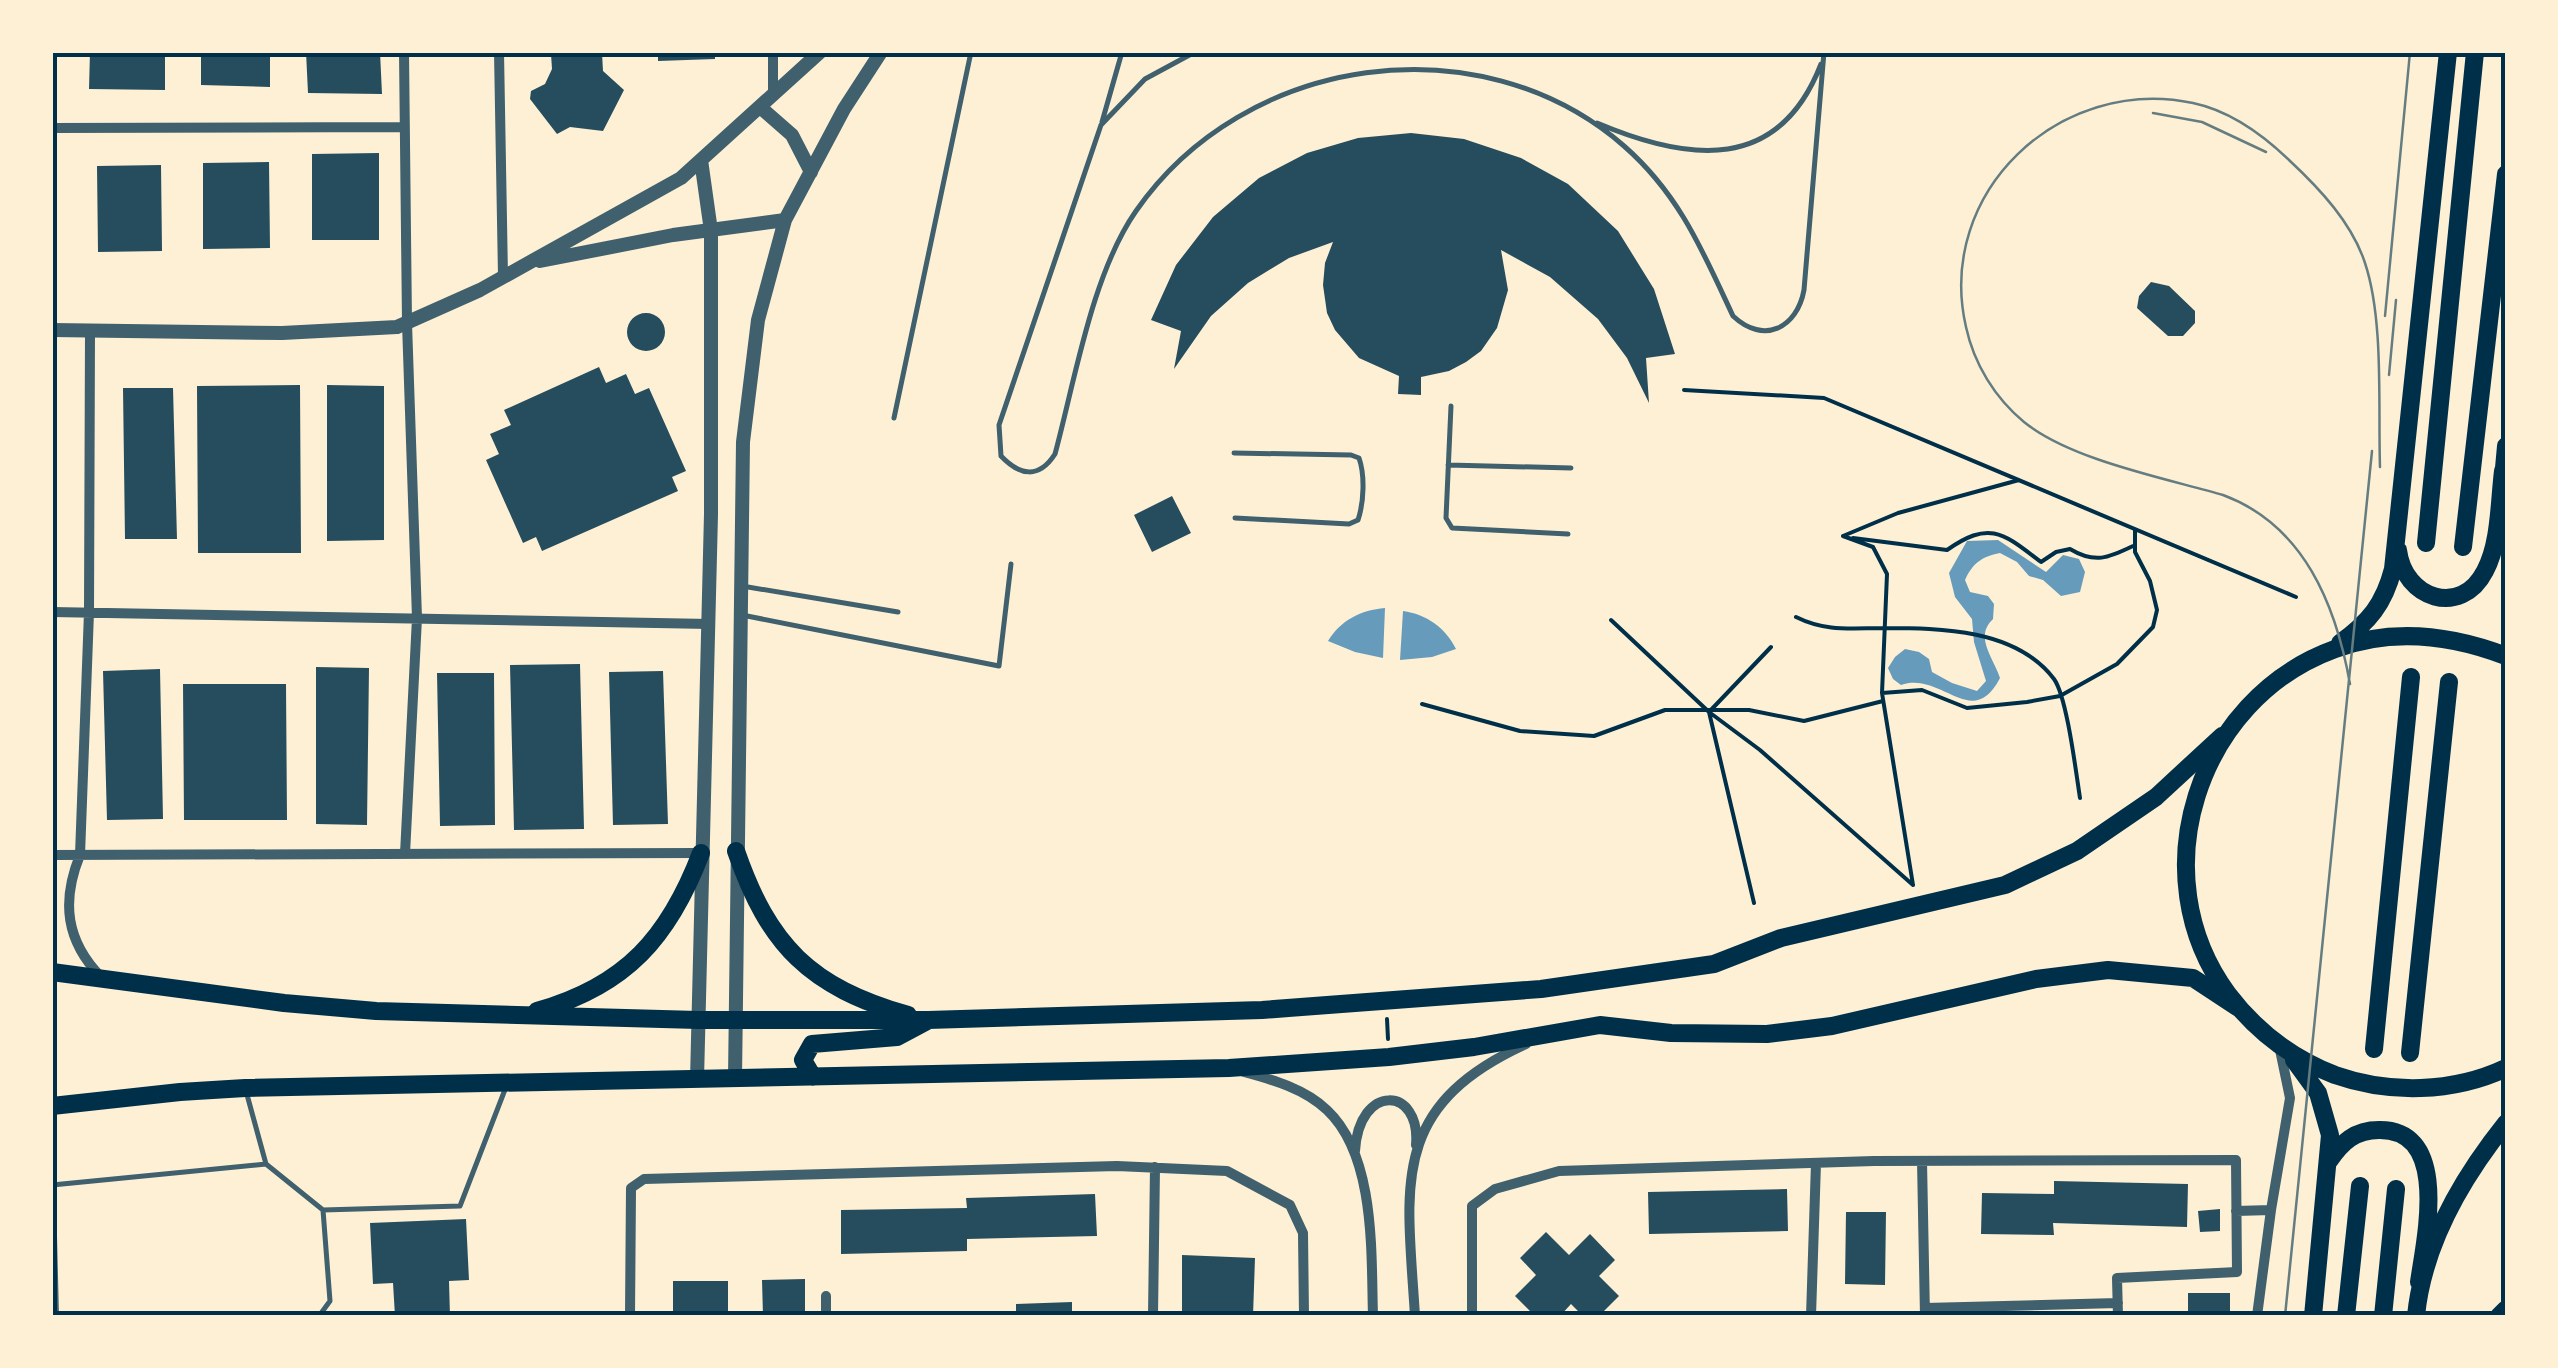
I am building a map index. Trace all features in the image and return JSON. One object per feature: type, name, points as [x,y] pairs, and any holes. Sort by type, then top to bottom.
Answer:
[{"type":"main road","points":[[52,972],[284,1004],[520,1016],[928,1020],[1262,1010],[1541,988],[1714,964],[1782,938],[1992,889],[2078,852],[2165,790],[2270,686],[2330,650],[2382,606],[2397,540],[2448,52]]},
{"type":"main road","points":[[2426,542],[2475,52]]},
{"type":"main road","points":[[2463,548],[2506,174]]},
{"type":"main road","points":[[2397,540],[2404,571],[2418,590],[2440,597],[2465,593],[2483,576],[2489,563],[2506,446]]},
{"type":"main road","points":[[2503,471],[2506,509]]},
{"type":"main road","points":[[2330,650],[2363,641],[2420,636],[2478,645],[2506,656]]},
{"type":"main road","points":[[2374,1050],[2411,678]]},
{"type":"main road","points":[[2410,1053],[2449,682]]},
{"type":"main road","points":[[2227,731],[2196,792],[2185,848],[2186,877],[2189,905],[2207,960],[2238,1008]]},
{"type":"main road","points":[[736,851],[760,912],[779,940],[803,964],[829,984],[858,998],[928,1020]]},
{"type":"main road","points":[[520,1016],[568,1003],[626,968],[674,916],[701,852]]},
{"type":"main road","points":[[52,1106],[245,1088],[1229,1068],[1389,1057],[1600,1025],[1671,1033],[1766,1034],[1832,1026],[2036,979],[2108,970],[2193,978],[2238,1008],[2283,1048],[2310,1080],[2322,1103],[2330,1135],[2314,1316]]},
{"type":"main road","points":[[814,1077],[803,1060],[812,1044],[898,1037],[928,1020]]},
{"type":"main road","points":[[2283,1048],[2348,1079],[2398,1088],[2448,1086],[2506,1068]]},
{"type":"main road","points":[[2419,1282],[2435,1240],[2467,1178],[2506,1123]]},
{"type":"main road","points":[[2329,1162],[2349,1138],[2374,1130],[2399,1134],[2418,1150],[2428,1175],[2428,1214],[2416,1316]]},
{"type":"main road","points":[[2346,1316],[2360,1186]]},
{"type":"main road","points":[[2384,1316],[2396,1189]]},
{"type":"main road","points":[[2500,1316],[2506,1309]]},
{"type":"street","points":[[404,52],[416,618],[405,854]]},
{"type":"street","points":[[499,52],[504,277]]},
{"type":"street","points":[[772,96],[773,52]]},
{"type":"street","points":[[52,330],[282,333],[397,327],[504,277],[681,178],[820,52]]},
{"type":"street","points":[[735,1079],[743,442],[758,320],[785,220],[844,108],[881,52]]},
{"type":"street","points":[[760,107],[792,135],[811,172]]},
{"type":"street","points":[[52,128],[404,126]]},
{"type":"street","points":[[697,1080],[710,624],[711,232],[701,160]]},
{"type":"street","points":[[527,263],[672,235],[785,220]]},
{"type":"street","points":[[90,331],[88,612],[80,855],[72,875],[67,917],[86,962],[105,981]]},
{"type":"street","points":[[52,612],[710,624]]},
{"type":"street","points":[[52,855],[701,852]]},
{"type":"street","points":[[1414,1161],[1434,1114],[1460,1082],[1481,1066],[1548,1034]]},
{"type":"street","points":[[2257,1316],[2290,1098],[2283,1048]]},
{"type":"street","points":[[1229,1068],[1275,1080],[1305,1094],[1328,1111],[1355,1153],[1367,1212],[1374,1316]]},
{"type":"street","points":[[1355,1153],[1361,1118],[1371,1106],[1385,1101],[1400,1103],[1412,1113],[1417,1126],[1408,1208],[1416,1316]]},
{"type":"street","points":[[1472,1316],[1472,1206],[1496,1189],[1559,1171],[1922,1161],[2236,1160],[2237,1272],[2117,1278],[2118,1316]]},
{"type":"street","points":[[1922,1161],[1925,1312],[2118,1303]]},
{"type":"street","points":[[1811,1316],[1816,1163]]},
{"type":"street","points":[[1153,1316],[1155,1168]]},
{"type":"street","points":[[630,1316],[631,1188],[644,1179],[1155,1168],[1226,1171],[1290,1205],[1303,1233],[1304,1316]]},
{"type":"street","points":[[2236,1211],[2271,1210]]},
{"type":"street","points":[[52,1236],[54,1316]]},
{"type":"street","points":[[826,1296],[826,1316]]},
{"type":"lane","points":[[894,418],[971,52]]},
{"type":"lane","points":[[1122,52],[1101,126],[999,425],[1001,456],[1024,473],[1035,474],[1048,466],[1055,454],[1099,292],[1120,239],[1154,188],[1199,144],[1225,126],[1309,86],[1359,74],[1415,68],[1471,72],[1500,80],[1647,142],[1706,151],[1732,147],[1778,130],[1792,117],[1812,85],[1824,54]]},
{"type":"lane","points":[[1101,126],[1145,80],[1195,52]]},
{"type":"lane","points":[[1580,116],[1622,144],[1662,185],[1698,238],[1734,316],[1755,329],[1781,328],[1797,312],[1804,290],[1824,54]]},
{"type":"lane","points":[[1451,406],[1446,518],[1452,528],[1568,534]]},
{"type":"lane","points":[[1234,453],[1351,455],[1359,458],[1362,466],[1361,510],[1358,520],[1349,524],[1234,518]]},
{"type":"lane","points":[[1448,464],[1572,468]]},
{"type":"lane","points":[[739,614],[1000,666],[1011,564]]},
{"type":"lane","points":[[740,585],[898,612]]},
{"type":"lane","points":[[245,1088],[266,1164],[323,1210],[460,1206],[508,1084]]},
{"type":"lane","points":[[52,1185],[266,1164]]},
{"type":"lane","points":[[319,1316],[330,1301],[323,1210]]},
{"type":"path","points":[[1684,390],[1824,398],[2296,597]]},
{"type":"path","points":[[1843,536],[1898,514],[2019,480]]},
{"type":"path","points":[[1422,704],[1520,731],[1594,736],[1666,710],[1749,710],[1804,721],[1883,697],[1922,690],[1967,708],[2060,696],[2117,664],[2154,628],[2157,610],[2134,546],[2134,529]]},
{"type":"path","points":[[1843,536],[1947,550],[1984,531],[2007,538],[2041,562],[2070,549],[2088,560],[2104,560],[2134,546]]},
{"type":"path","points":[[1611,620],[1709,712],[1760,750],[1913,885],[1883,697],[1887,574],[1873,548],[1843,536]]},
{"type":"path","points":[[1796,616],[1818,628],[1928,628],[1990,636],[2030,656],[2056,681],[2080,798]]},
{"type":"path","points":[[1709,712],[1771,647]]},
{"type":"path","points":[[1709,712],[1754,903]]},
{"type":"path","points":[[1386,999],[1389,1057]]},
{"type":"water","points":[[1998,540],[2046,572],[2063,555],[2079,559],[2085,572],[2080,592],[2061,596],[2000,553],[1983,559],[1965,580],[1970,592],[1988,596],[1994,604],[1985,640],[2000,678],[1978,700],[1916,683],[1901,685],[1888,668],[1905,649],[1929,659],[1932,672],[1952,683],[1977,691],[1986,681],[1974,642],[1972,619],[1955,597],[1949,573],[1967,541]]},
{"type":"water","points":[[1385,608],[1383,658],[1328,641],[1352,617]]},
{"type":"water","points":[[1403,611],[1434,623],[1456,649],[1432,657],[1400,660]]},
{"type":"building","points":[[90,52],[165,52],[165,90],[89,89]]},
{"type":"building","points":[[201,52],[270,52],[270,87],[201,85]]},
{"type":"building","points":[[306,52],[380,52],[382,94],[308,93]]},
{"type":"building","points":[[658,52],[715,52],[715,59],[658,61]]},
{"type":"building","points":[[602,53],[603,71],[624,90],[603,131],[570,127],[557,134],[530,99],[531,91],[545,84],[552,69],[551,54]]},
{"type":"building","points":[[1411,133],[1464,139],[1521,158],[1568,184],[1618,231],[1654,289],[1675,354],[1646,358],[1649,403],[1627,358],[1598,319],[1550,277],[1501,250],[1508,290],[1497,328],[1481,351],[1466,362],[1449,371],[1421,377],[1421,395],[1398,394],[1399,376],[1359,358],[1335,330],[1327,313],[1323,285],[1325,263],[1333,242],[1289,258],[1248,283],[1211,316],[1174,369],[1181,331],[1151,320],[1176,265],[1213,217],[1259,178],[1307,153],[1358,138]]},
{"type":"building","points":[[379,153],[379,240],[312,240],[312,154]]},
{"type":"building","points":[[269,162],[270,248],[203,249],[203,163]]},
{"type":"building","points":[[161,165],[162,251],[98,252],[97,166]]},
{"type":"building","points":[[2151,282],[2169,286],[2195,311],[2195,323],[2183,336],[2168,336],[2137,308],[2139,296]]},
{"type":"building","points":[[646,313],[659,319],[665,332],[659,345],[646,351],[633,345],[627,332],[633,319]]},
{"type":"building","points":[[599,367],[606,383],[626,374],[635,394],[649,388],[686,471],[672,477],[678,491],[542,551],[536,537],[523,543],[486,460],[499,454],[490,434],[511,425],[504,410]]},
{"type":"building","points":[[300,385],[301,553],[198,553],[197,386]]},
{"type":"building","points":[[327,385],[384,386],[384,540],[327,541]]},
{"type":"building","points":[[123,388],[173,388],[177,539],[125,539]]},
{"type":"building","points":[[1172,496],[1191,533],[1152,552],[1134,515]]},
{"type":"building","points":[[580,664],[584,829],[514,830],[510,665]]},
{"type":"building","points":[[316,667],[369,668],[367,825],[316,824]]},
{"type":"building","points":[[160,669],[163,819],[107,820],[103,671]]},
{"type":"building","points":[[663,671],[668,824],[613,825],[609,672]]},
{"type":"building","points":[[437,673],[494,673],[495,825],[440,826]]},
{"type":"building","points":[[183,684],[286,684],[287,820],[184,820]]},
{"type":"building","points":[[2054,1181],[2188,1184],[2187,1227],[2053,1223],[2054,1235],[1981,1234],[1982,1193],[2054,1194]]},
{"type":"building","points":[[1787,1189],[1788,1231],[1649,1234],[1648,1192]]},
{"type":"building","points":[[1095,1194],[1097,1236],[967,1239],[967,1251],[841,1254],[841,1210],[967,1208],[966,1198]]},
{"type":"building","points":[[2220,1209],[2220,1231],[2200,1232],[2198,1211]]},
{"type":"building","points":[[1846,1212],[1886,1212],[1885,1285],[1845,1284]]},
{"type":"building","points":[[466,1219],[469,1280],[449,1281],[450,1316],[395,1316],[393,1283],[373,1284],[370,1223]]},
{"type":"building","points":[[1546,1232],[1569,1255],[1590,1234],[1615,1260],[1599,1276],[1619,1296],[1599,1316],[1583,1316],[1571,1304],[1560,1316],[1535,1316],[1515,1296],[1536,1275],[1520,1258]]},
{"type":"building","points":[[1182,1255],[1255,1258],[1253,1316],[1182,1316]]},
{"type":"building","points":[[805,1279],[805,1316],[763,1316],[762,1280]]},
{"type":"building","points":[[673,1281],[728,1281],[728,1316],[673,1316]]},
{"type":"building","points":[[2188,1293],[2230,1293],[2230,1316],[2188,1316]]},
{"type":"building","points":[[1072,1302],[1072,1316],[1016,1316],[1016,1304]]},
{"type":"tram line","points":[[2385,316],[2410,52]]},
{"type":"tram line","points":[[2350,684],[2325,597],[2312,571],[2275,526],[2251,508],[2223,495],[2067,447],[2024,422],[1995,391],[1970,341],[1961,277],[1970,231],[1989,189],[2018,154],[2055,126],[2097,107],[2144,99],[2193,103],[2233,118],[2257,133],[2301,171],[2334,207],[2365,263],[2378,337],[2380,467]]},
{"type":"tram line","points":[[2153,113],[2202,122],[2266,152]]},
{"type":"tram line","points":[[2389,375],[2396,300]]},
{"type":"tram line","points":[[2285,1316],[2372,451]]}]
